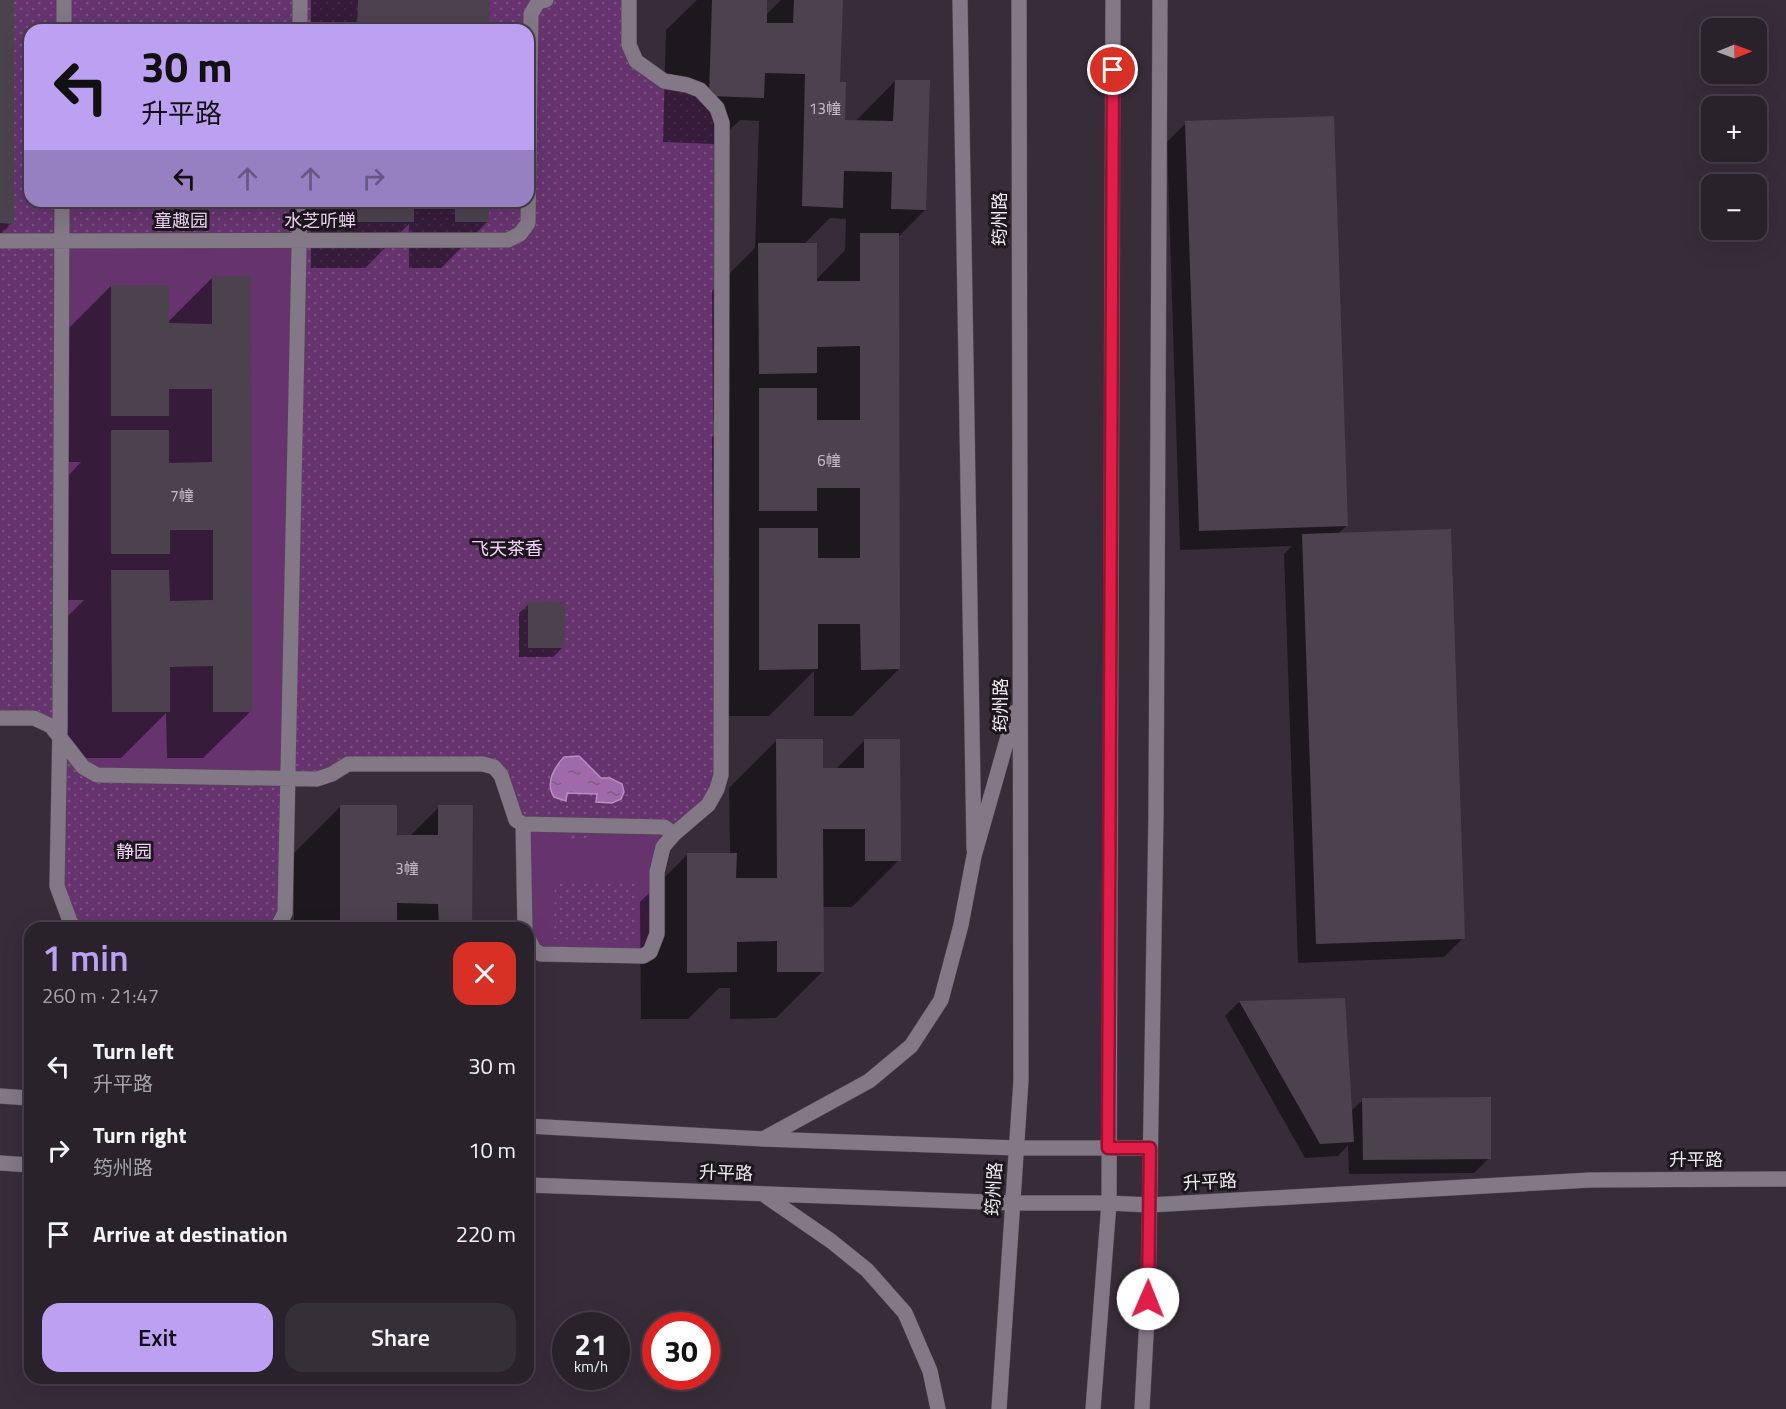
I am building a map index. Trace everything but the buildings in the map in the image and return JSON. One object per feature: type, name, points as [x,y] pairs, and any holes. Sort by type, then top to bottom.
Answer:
[{"type":"street","points":[[64,0],[64,24]]},
{"type":"street","points":[[300,0],[300,24]]},
{"type":"street","points":[[531,24],[531,14],[538,2],[546,0]]},
{"type":"street","points":[[534,950],[541,954],[642,956],[650,952],[657,934],[657,872],[663,847],[674,834],[708,805],[717,789],[721,775],[722,123],[717,108],[700,90],[663,81],[636,61],[629,45],[629,0]]},
{"type":"street","points":[[960,0],[974,856]]},
{"type":"street","name":"筠州路","points":[[999,1409],[1021,1080],[1019,0]]},
{"type":"street","points":[[1093,1409],[1109,1203],[1113,0]]},
{"type":"street","points":[[1142,1409],[1148,1299],[1156,814],[1160,0]]},
{"type":"street","points":[[62,207],[60,737],[57,886],[70,922]]},
{"type":"street","points":[[280,922],[285,913],[300,207]]},
{"type":"street","points":[[0,241],[508,240],[520,234],[528,223],[528,207]]},
{"type":"street","points":[[763,1139],[870,1081],[910,1046],[941,1000],[961,925],[974,856],[1020,694]]},
{"type":"street","points":[[0,718],[34,718],[51,726],[83,766],[97,775],[317,779],[332,774],[348,764],[483,764],[494,767],[501,775],[516,820],[523,824],[664,827],[674,834]]},
{"type":"street","points":[[523,824],[525,922]]},
{"type":"street","points":[[0,1096],[24,1098]]},
{"type":"street","name":"升平路","points":[[534,1125],[763,1139],[1016,1148],[1150,1148]]},
{"type":"street","points":[[0,1164],[24,1165]]},
{"type":"street","name":"升平路","points":[[534,1185],[1013,1203],[1149,1205],[1590,1180],[1786,1179]]},
{"type":"street","points":[[763,1194],[831,1241],[867,1270],[906,1314],[930,1371],[938,1409]]},
{"type":"green space","name":"飞天茶香","points":[[0,0],[629,0],[636,61],[687,85],[717,108],[717,789],[674,834],[596,826],[595,842],[565,841],[565,825],[523,824],[494,767],[361,763],[288,779],[300,241],[63,242],[60,737],[51,726],[0,718]]},
{"type":"green space","points":[[300,241],[288,779],[97,775],[60,737],[62,242]]},
{"type":"green space","name":"静园","points":[[60,737],[97,775],[288,779],[277,922],[74,922],[57,886]]},
{"type":"green space","points":[[523,824],[664,827],[650,952],[541,954],[534,945],[534,922],[527,922]]},
{"type":"green space","points":[[555,881],[636,882],[636,940],[554,939]]},
{"type":"water","points":[[579,756],[601,778],[610,778],[622,784],[624,792],[621,799],[612,803],[596,802],[597,794],[567,793],[566,801],[554,797],[550,786],[557,766],[564,757]]},
{"type":"route","points":[[1113,70],[1108,1148],[1150,1148],[1148,1299]]},
{"type":"park label","name":"童趣园","points":[[181,221]]},
{"type":"park label","name":"水芝听蝉","points":[[320,221]]}]
